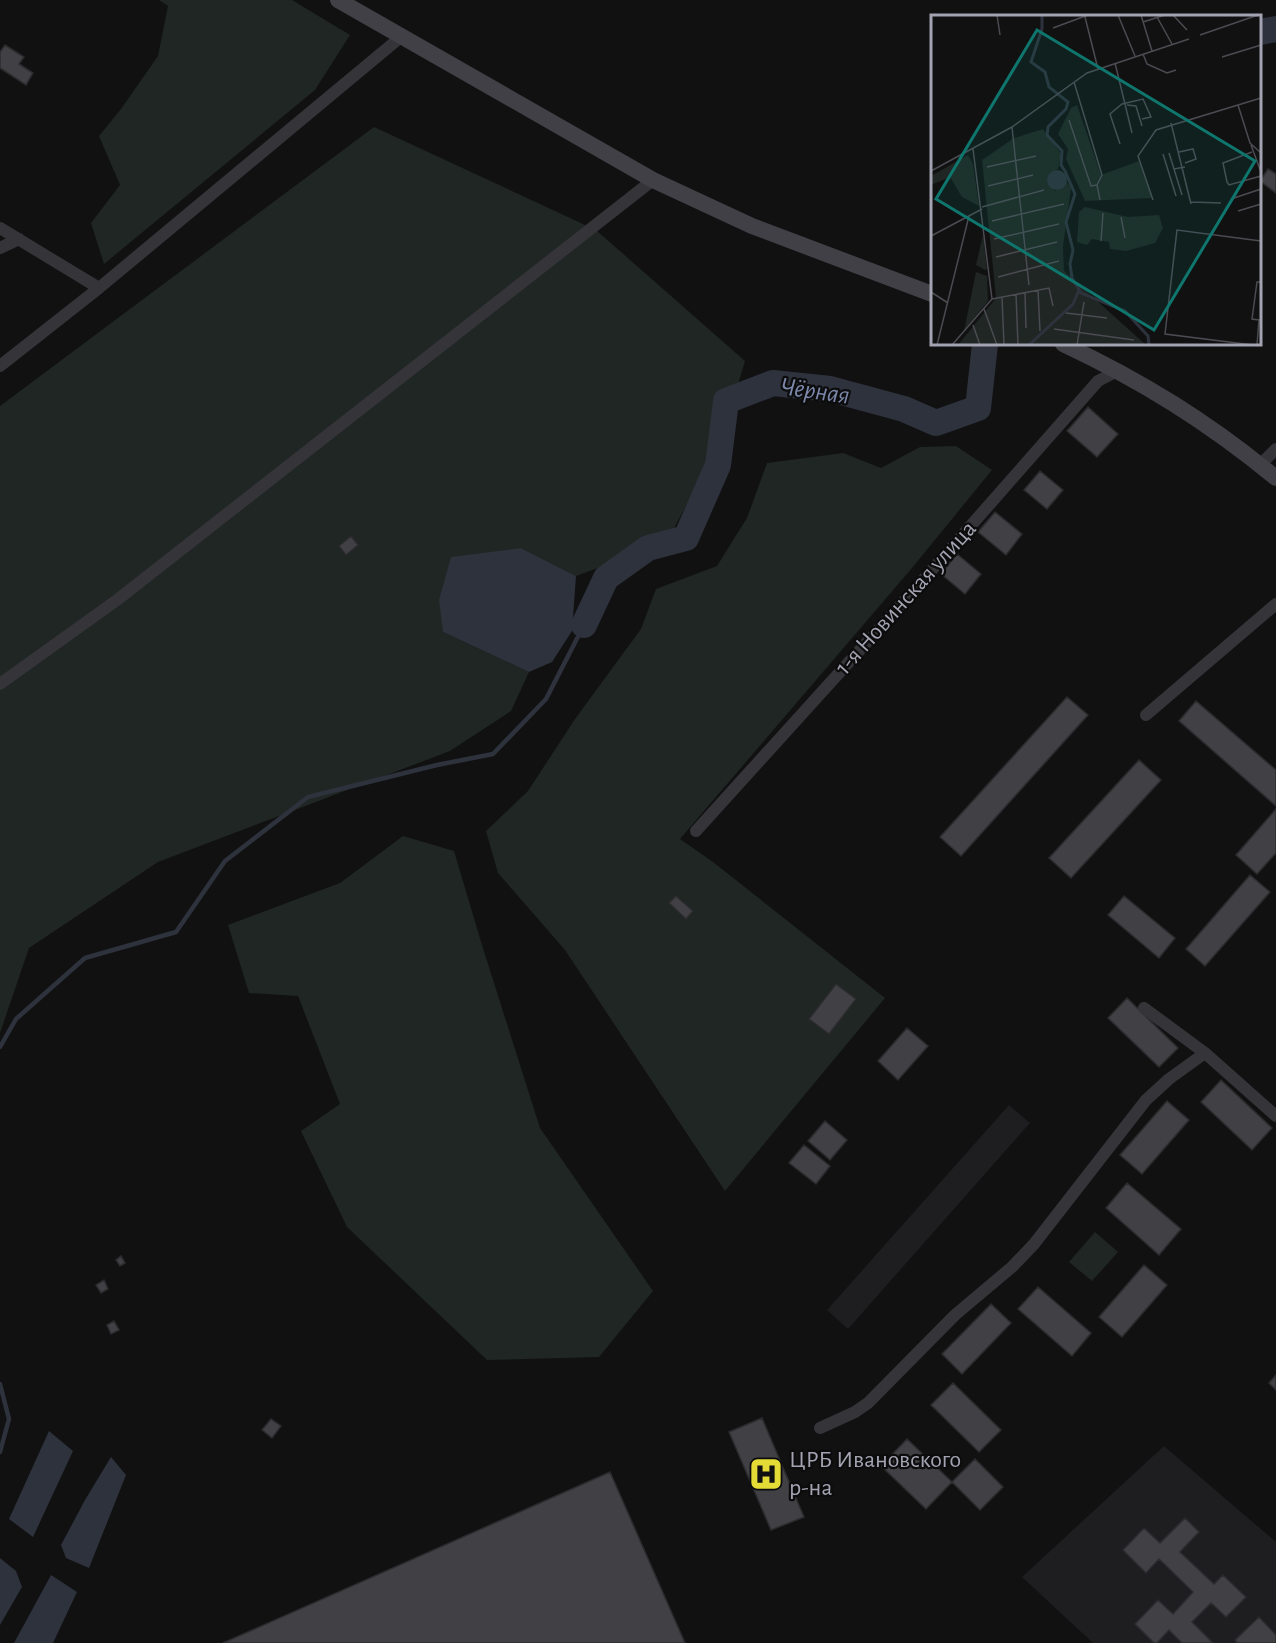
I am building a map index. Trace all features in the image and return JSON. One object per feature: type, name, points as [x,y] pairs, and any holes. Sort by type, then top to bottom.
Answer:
[{"type":"main road","points":[[338,0],[653,180],[752,226],[931,293]]},
{"type":"main road","points":[[1066,345],[1119,370],[1198,418],[1276,478]]},
{"type":"street","points":[[0,366],[99,288],[402,36]]},
{"type":"street","points":[[0,684],[126,593],[653,180]]},
{"type":"street","points":[[0,228],[99,288]]},
{"type":"street","points":[[0,248],[19,239]]},
{"type":"street","name":"1-я Новинская улица","points":[[696,831],[916,588],[1098,381],[1119,370]]},
{"type":"street","points":[[1260,465],[1276,449]]},
{"type":"street","points":[[1146,715],[1276,604]]},
{"type":"street","points":[[1144,1008],[1205,1053],[1276,1116]]},
{"type":"street","points":[[820,1428],[855,1412],[868,1403],[955,1315],[1018,1262],[1146,1100],[1169,1079],[1205,1053]]},
{"type":"shaded area","points":[[159,0],[292,0],[350,35],[315,90],[104,264],[91,223],[120,185],[99,136],[158,56],[168,6]]},
{"type":"shaded area","points":[[374,127],[596,230],[745,361],[721,441],[666,543],[576,576],[521,548],[443,632],[529,672],[511,711],[450,751],[158,862],[29,948],[0,1033],[0,406]]},
{"type":"shaded area","points":[[956,446],[992,470],[912,568],[680,839],[713,862],[885,998],[725,1191],[565,950],[498,873],[486,831],[528,791],[575,719],[641,629],[656,589],[717,566],[747,518],[767,463],[843,453],[881,468],[920,447]]},
{"type":"shaded area","points":[[521,548],[576,576],[572,631],[552,662],[529,672],[443,632],[439,600],[451,557]]},
{"type":"shaded area","points":[[403,836],[454,851],[540,1128],[653,1291],[599,1357],[487,1360],[347,1227],[301,1131],[340,1104],[298,996],[249,993],[228,925],[340,883]]},
{"type":"shaded area","points":[[1009,1105],[1030,1123],[848,1329],[827,1310]]},
{"type":"shaded area","points":[[1095,1232],[1118,1252],[1092,1281],[1069,1262]]},
{"type":"shaded area","points":[[49,1431],[73,1451],[33,1537],[9,1519]]},
{"type":"shaded area","points":[[1164,1446],[1276,1542],[1276,1643],[1093,1643],[1022,1577]]},
{"type":"shaded area","points":[[111,1457],[126,1475],[89,1568],[66,1558],[61,1545]]},
{"type":"shaded area","points":[[0,1558],[16,1571],[22,1587],[0,1625]]},
{"type":"shaded area","points":[[51,1575],[77,1592],[53,1643],[14,1643]]},
{"type":"building","points":[[5,45],[24,57],[19,64],[33,73],[26,85],[0,68],[0,52]]},
{"type":"building","points":[[1268,169],[1276,174],[1276,193],[1261,182]]},
{"type":"building","points":[[1088,407],[1118,434],[1097,457],[1067,431]]},
{"type":"building","points":[[1040,471],[1063,490],[1047,509],[1024,490]]},
{"type":"building","points":[[995,512],[1022,534],[1006,555],[978,532]]},
{"type":"building","points":[[351,536],[358,545],[346,555],[339,546]]},
{"type":"building","points":[[957,554],[981,574],[965,594],[941,574]]},
{"type":"building","points":[[1067,697],[1088,715],[961,856],[940,837]]},
{"type":"building","points":[[1196,701],[1276,770],[1276,806],[1179,721]]},
{"type":"building","points":[[1139,760],[1161,780],[1071,878],[1049,858]]},
{"type":"building","points":[[1276,809],[1276,853],[1257,874],[1236,855]]},
{"type":"building","points":[[1250,875],[1270,892],[1205,966],[1186,949]]},
{"type":"building","points":[[676,896],[693,911],[686,919],[669,903]]},
{"type":"building","points":[[1124,896],[1175,938],[1159,958],[1108,915]]},
{"type":"building","points":[[836,984],[856,999],[829,1034],[809,1019]]},
{"type":"building","points":[[1127,998],[1178,1048],[1159,1067],[1108,1018]]},
{"type":"building","points":[[907,1028],[928,1046],[898,1080],[878,1061]]},
{"type":"building","points":[[1221,1080],[1272,1128],[1252,1150],[1201,1102]]},
{"type":"building","points":[[1167,1101],[1189,1120],[1142,1174],[1120,1155]]},
{"type":"building","points":[[825,1121],[847,1140],[830,1160],[808,1141]]},
{"type":"building","points":[[804,1145],[830,1166],[816,1184],[789,1163]]},
{"type":"building","points":[[1127,1183],[1181,1229],[1159,1255],[1106,1208]]},
{"type":"building","points":[[121,1256],[125,1263],[120,1266],[116,1260]]},
{"type":"building","points":[[1144,1265],[1167,1285],[1122,1337],[1099,1317]]},
{"type":"building","points":[[104,1280],[108,1289],[101,1293],[96,1285]]},
{"type":"building","points":[[1038,1287],[1091,1333],[1072,1356],[1018,1309]]},
{"type":"building","points":[[991,1304],[1011,1323],[962,1374],[942,1354]]},
{"type":"building","points":[[114,1321],[119,1330],[111,1334],[107,1325]]},
{"type":"building","points":[[1276,1375],[1276,1390],[1269,1383]]},
{"type":"building","points":[[953,1383],[1001,1430],[979,1452],[931,1405]]},
{"type":"building","name":"ЦРБ Ивановского р-на","points":[[762,1418],[804,1517],[771,1530],[729,1432]]},
{"type":"building","points":[[271,1419],[281,1426],[272,1438],[262,1430]]},
{"type":"building","points":[[907,1439],[952,1482],[926,1509],[881,1466]]},
{"type":"building","points":[[975,1459],[1003,1487],[980,1510],[952,1482]]},
{"type":"building","points":[[610,1472],[685,1643],[223,1643]]},
{"type":"building","points":[[1185,1518],[1199,1532],[1180,1552],[1214,1584],[1223,1575],[1246,1597],[1226,1617],[1211,1603],[1192,1622],[1213,1643],[1182,1643],[1169,1630],[1157,1643],[1154,1643],[1135,1624],[1158,1600],[1173,1614],[1193,1592],[1159,1559],[1146,1573],[1123,1550],[1144,1528],[1160,1543]]},
{"type":"building","points":[[1259,1617],[1276,1635],[1276,1643],[1237,1643],[1235,1640]]},
{"type":"waterway","name":"Чёрная","points":[[1261,32],[1276,29]]},
{"type":"waterway","name":"Чёрная","points":[[584,625],[606,578],[648,548],[686,538],[718,465],[726,401],[773,383],[830,389],[904,409],[936,423],[978,408],[985,345]]},
{"type":"waterway","points":[[0,1047],[16,1019],[85,958],[176,932],[225,861],[308,797],[437,765],[493,754],[546,699],[584,625]]},
{"type":"waterway","points":[[0,1384],[9,1419],[0,1452]]},
{"type":"place","name":"ЦРБ Ивановского р-на","points":[[766,1474]]}]
